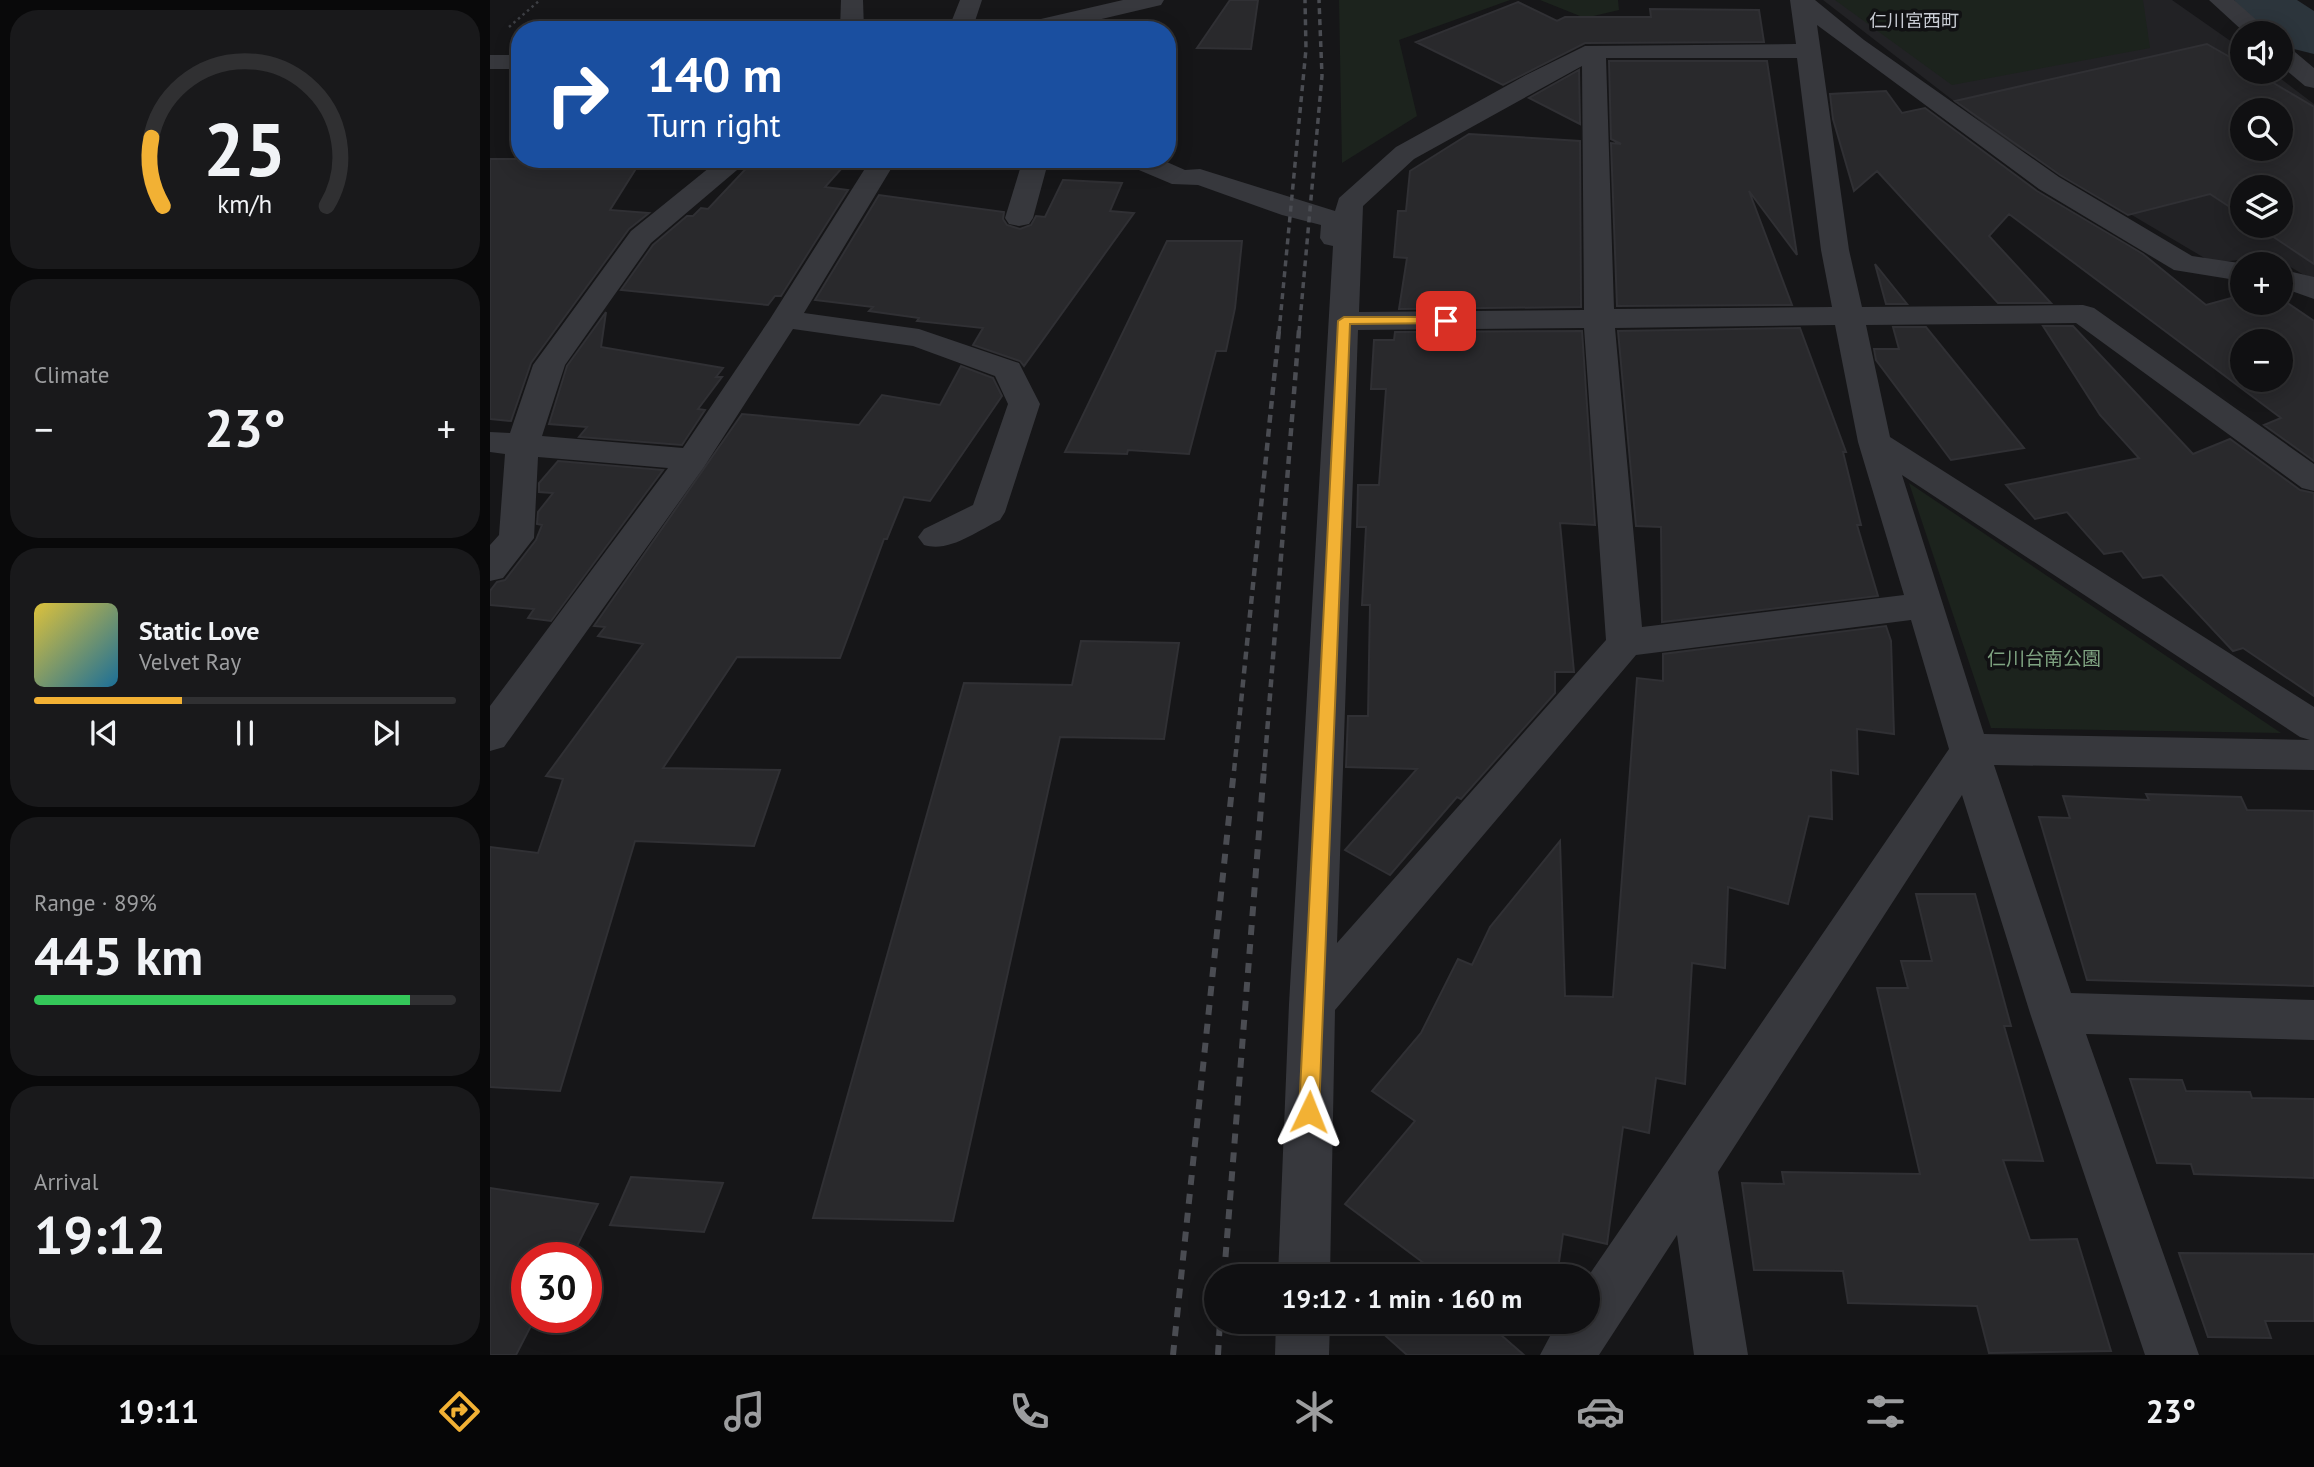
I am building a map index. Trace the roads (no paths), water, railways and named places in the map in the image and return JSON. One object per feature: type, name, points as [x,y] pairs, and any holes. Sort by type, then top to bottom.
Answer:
[{"type":"street","points":[[852,0],[852,21]]},
{"type":"street","points":[[963,21],[971,0]]},
{"type":"street","points":[[1062,21],[1153,0]]},
{"type":"street","points":[[1801,0],[1835,250],[1851,316],[1875,442],[1923,606],[1971,749],[2007,873],[2172,1355]]},
{"type":"street","points":[[1801,0],[1856,45],[2049,183],[2184,264],[2230,270]]},
{"type":"street","points":[[2220,0],[2245,21]]},
{"type":"street","points":[[1304,1264],[1312,1004],[1349,204],[1405,153],[1535,80],[1594,51],[1808,51]]},
{"type":"street","points":[[1594,51],[1599,321],[1625,643]]},
{"type":"street","points":[[490,62],[511,62]]},
{"type":"street","points":[[2293,63],[2313,80]]},
{"type":"street","points":[[490,569],[516,538],[506,444],[549,365],[641,237],[726,168]]},
{"type":"street","points":[[490,736],[692,459],[785,319],[878,168]]},
{"type":"street","points":[[1019,218],[1033,168]]},
{"type":"street","points":[[1158,168],[1182,178],[1200,177],[1292,209],[1336,220],[1334,238],[1348,238]]},
{"type":"street","points":[[2293,280],[2314,290]]},
{"type":"street","points":[[1344,321],[1599,321],[2082,314],[2314,480]]},
{"type":"street","points":[[785,319],[919,338],[1008,370],[1024,404],[988,512],[936,537]]},
{"type":"street","points":[[1875,442],[2314,726]]},
{"type":"street","points":[[506,444],[692,459]]},
{"type":"street","points":[[1312,1004],[1625,643],[1923,606]]},
{"type":"street","points":[[1971,749],[2314,755]]},
{"type":"street","points":[[1567,1355],[1971,749]]},
{"type":"street","points":[[2053,1013],[2314,1020]]},
{"type":"street","points":[[1692,1168],[1721,1355]]},
{"type":"street","points":[[1302,1355],[1303,1334]]},
{"type":"waterway","points":[[2261,0],[2314,37]]},
{"type":"railway","points":[[1279,332],[1306,49],[1305,0]]},
{"type":"railway","points":[[1299,332],[1322,76],[1319,0]]},
{"type":"railway","points":[[1234,771],[1279,330]]},
{"type":"railway","points":[[1264,771],[1299,330]]},
{"type":"railway","points":[[1173,1355],[1234,769]]},
{"type":"railway","points":[[1225,1264],[1264,769]]},
{"type":"railway","points":[[1218,1355],[1219,1334]]},
{"type":"district","name":"仁川宮西町","points":[[1914,20]]},
{"type":"park label","name":"仁川台南公園","points":[[2044,658]]}]
